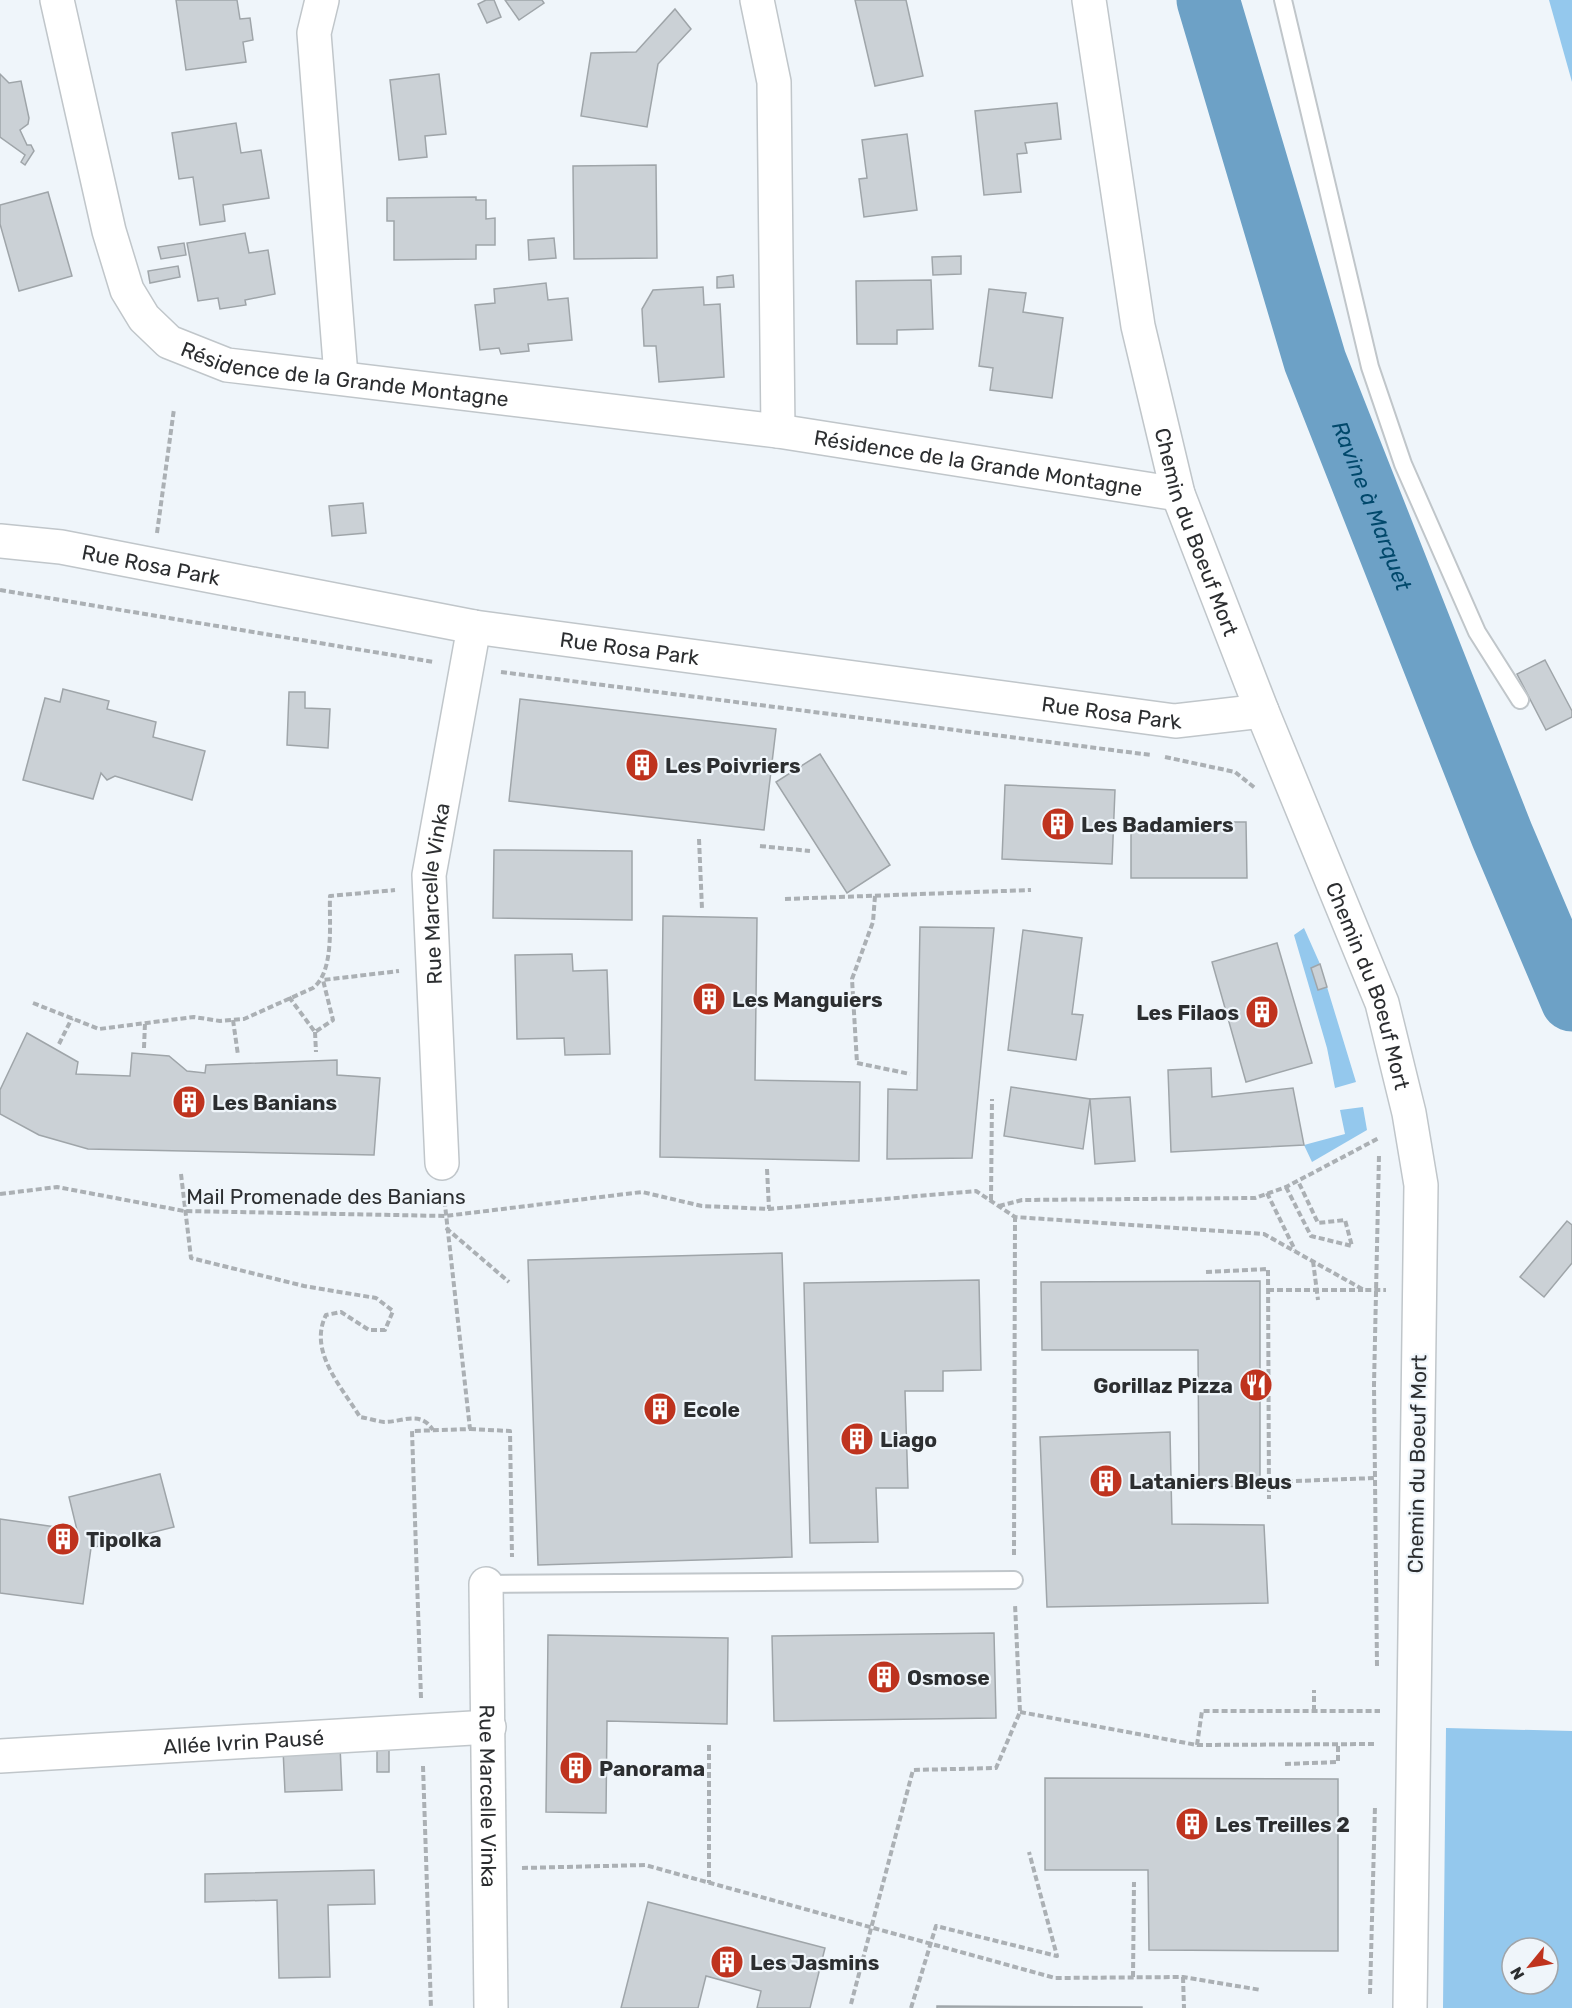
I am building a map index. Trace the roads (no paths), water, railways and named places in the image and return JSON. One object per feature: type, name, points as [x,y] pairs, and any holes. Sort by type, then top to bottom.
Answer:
[{"type":"street","name":"Résidence de la Grande Montagne","points":[[57,0],[109,231],[127,290],[144,318],[169,342],[227,365],[341,376],[778,431],[1178,494]]},
{"type":"street","points":[[322,0],[315,33],[341,376]]},
{"type":"street","points":[[757,0],[774,82],[778,431]]},
{"type":"street","name":"Chemin du Boeuf Mort","points":[[1089,0],[1138,326],[1178,494],[1262,711],[1382,1003],[1410,1121],[1421,1185],[1410,2008]]},
{"type":"street","name":"Rue Rosa Park","points":[[0,541],[61,547],[474,627],[1175,721],[1262,711]]},
{"type":"street","name":"Rue Marcelle Vinka","points":[[442,1163],[429,875],[474,627]]},
{"type":"street","name":"Rue Marcelle Vinka","points":[[486,1584],[490,2008]]},
{"type":"street","name":"Allée Ivrin Pausé","points":[[0,1756],[489,1727]]},
{"type":"lane","points":[[1283,0],[1370,367],[1388,421],[1437,547],[1477,632],[1520,700]]},
{"type":"lane","points":[[486,1584],[1014,1580]]},
{"type":"waterway","name":"Ravine à Marquet","points":[[1208,0],[1315,361],[1502,835],[1572,1000]]},
{"type":"place","name":"Les Poivriers","points":[[642,765]]},
{"type":"place","name":"Les Badamiers","points":[[1058,824]]},
{"type":"place","name":"Les Manguiers","points":[[709,999]]},
{"type":"place","name":"Les Filaos","points":[[1262,1012]]},
{"type":"place","name":"Les Banians","points":[[189,1102]]},
{"type":"place","name":"Gorillaz Pizza","points":[[1256,1385]]},
{"type":"place","name":"Ecole","points":[[660,1409]]},
{"type":"place","name":"Liago","points":[[857,1439]]},
{"type":"place","name":"Lataniers Bleus","points":[[1106,1481]]},
{"type":"place","name":"Tipolka","points":[[63,1539]]},
{"type":"place","name":"Osmose","points":[[884,1677]]},
{"type":"place","name":"Panorama","points":[[576,1768]]},
{"type":"place","name":"Les Treilles 2","points":[[1192,1824]]},
{"type":"place","name":"Les Jasmins","points":[[727,1962]]}]
